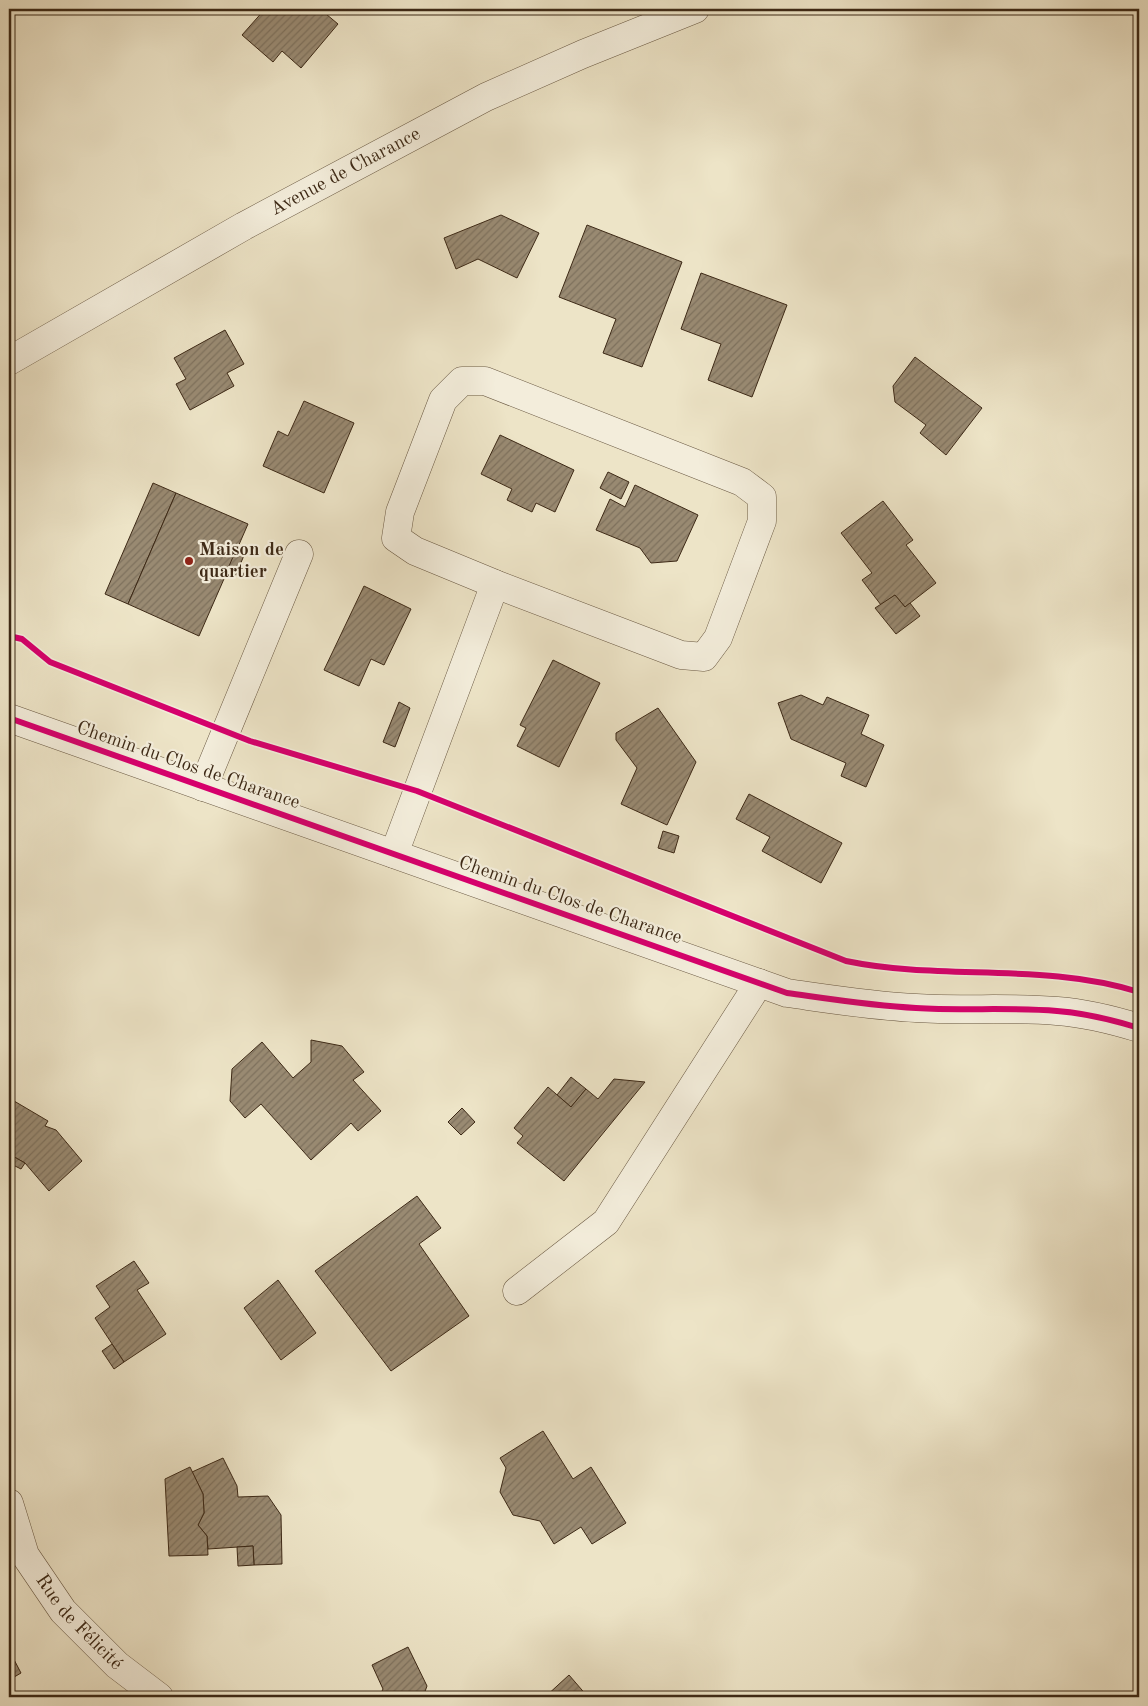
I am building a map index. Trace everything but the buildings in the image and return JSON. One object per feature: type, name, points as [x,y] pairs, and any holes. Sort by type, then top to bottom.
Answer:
[{"type":"street","name":"Avenue de Charance","points":[[9,361],[244,226],[486,97],[583,54],[695,9]]},
{"type":"street","points":[[462,381],[485,381],[742,482],[762,497],[762,521],[718,638],[704,657],[682,655],[495,584],[415,551],[396,538],[400,512],[443,400],[462,381]]},
{"type":"street","points":[[203,787],[299,554]]},
{"type":"street","points":[[394,854],[495,584]]},
{"type":"street","name":"Chemin du Clos de Charance","points":[[9,718],[787,993],[865,1004],[917,1008],[994,1008],[1058,1011],[1111,1020],[1139,1028]]},
{"type":"street","points":[[517,1290],[606,1222],[759,983]]},
{"type":"street","name":"Rue de Félicité","points":[[9,1503],[25,1555],[63,1611],[117,1665],[159,1697]]},
{"type":"cycle path","points":[[9,636],[22,639],[50,662],[250,741],[417,791],[846,961],[882,967],[919,970],[1067,977],[1139,992]]},
{"type":"cycle path","points":[[9,718],[787,993],[900,1007],[1022,1009],[1067,1012],[1099,1017],[1139,1028]]},
{"type":"place","name":"Maison de quartier","points":[[189,561]]}]
